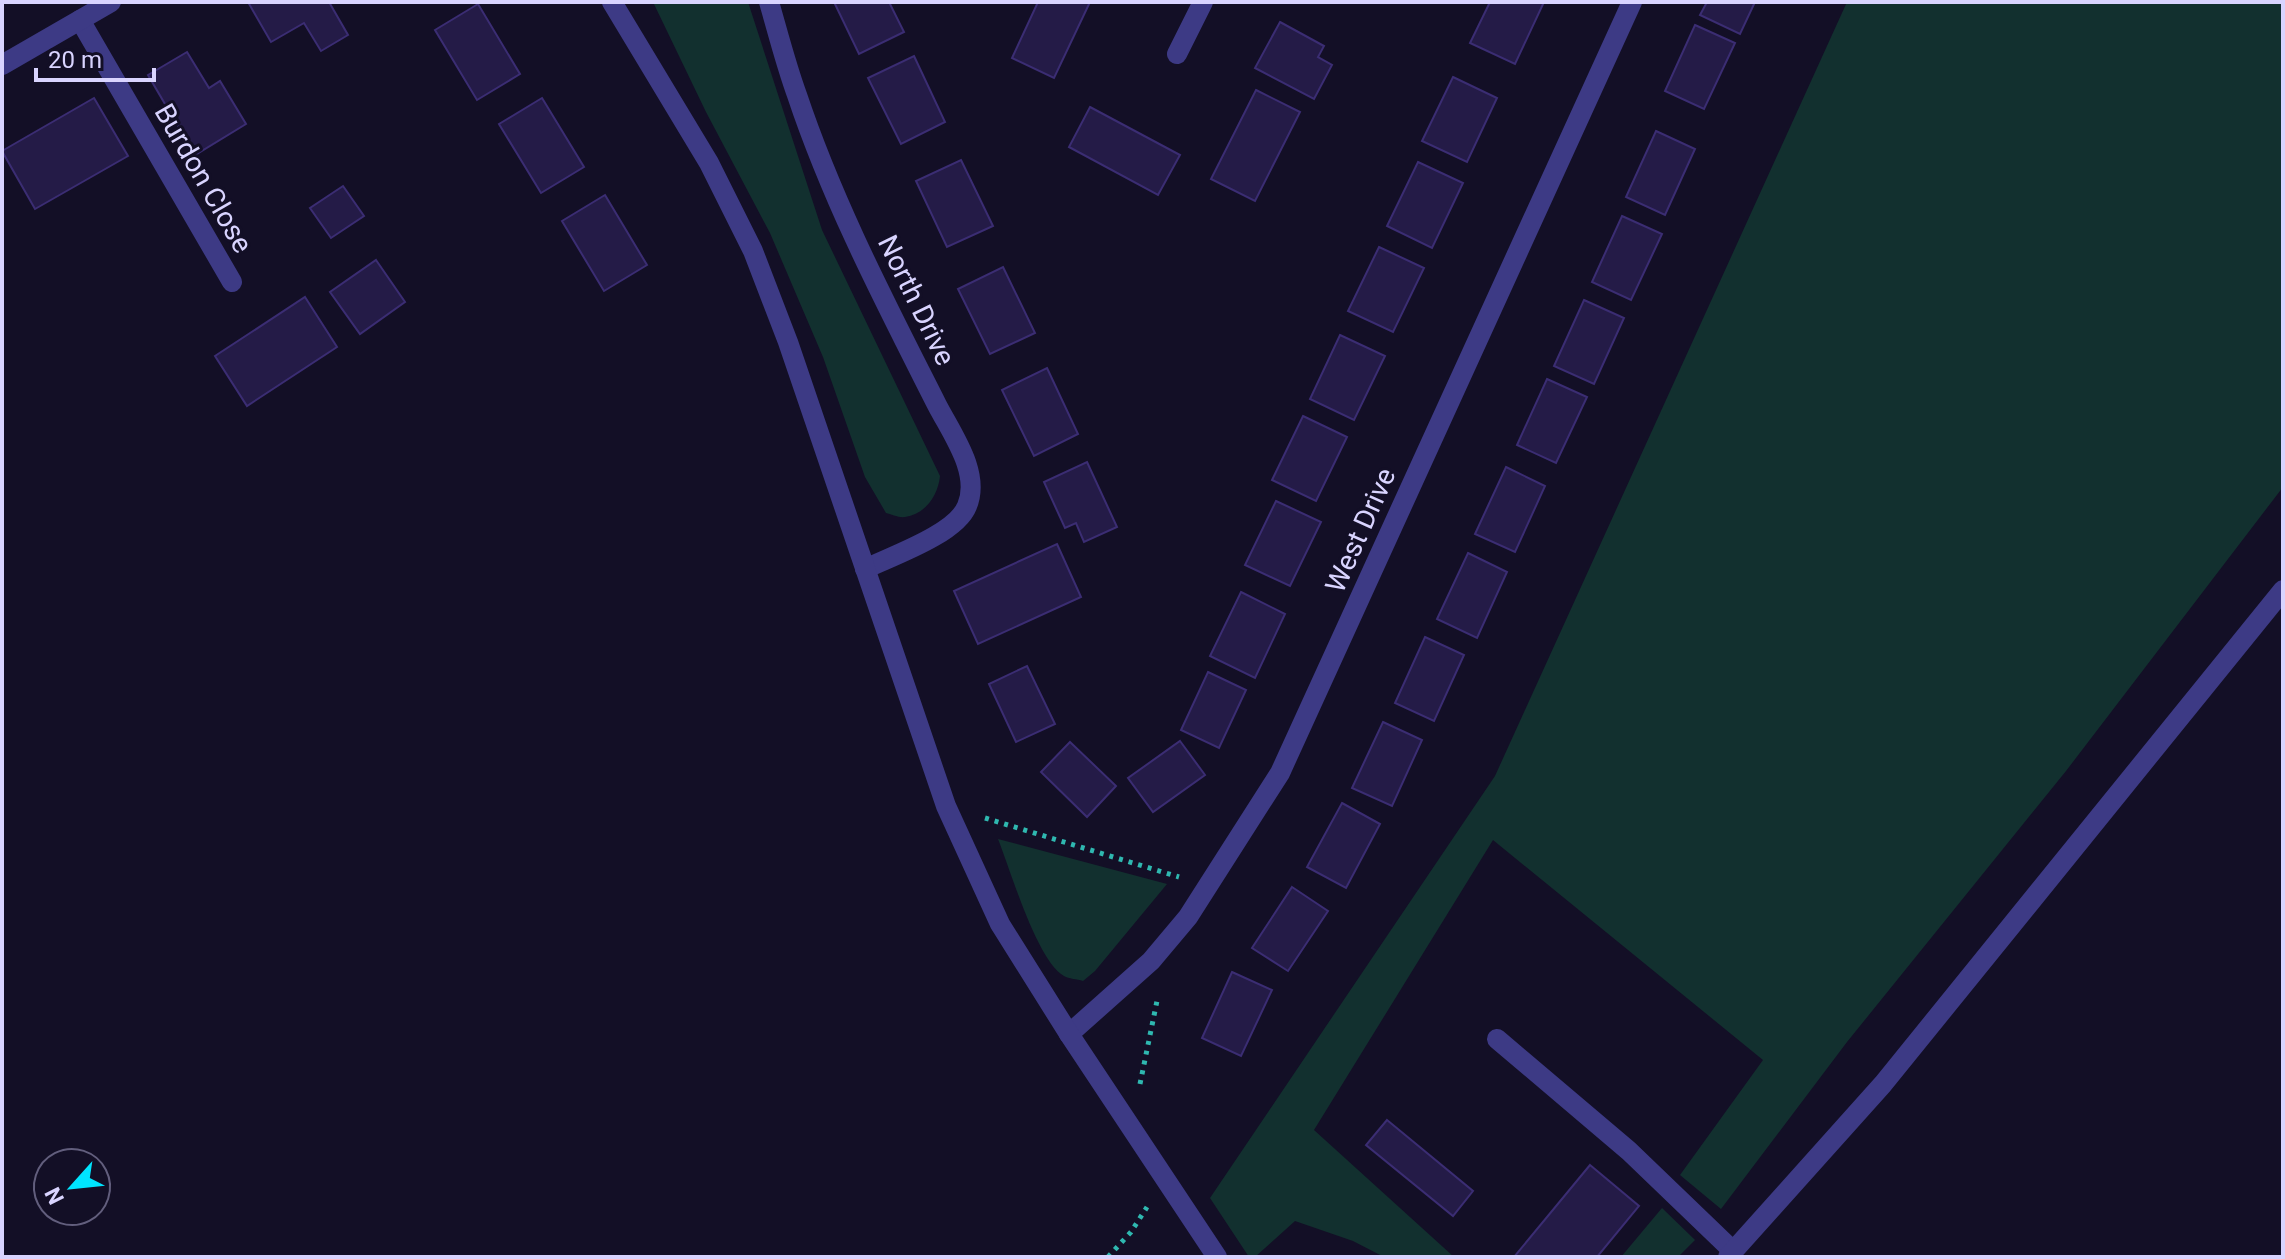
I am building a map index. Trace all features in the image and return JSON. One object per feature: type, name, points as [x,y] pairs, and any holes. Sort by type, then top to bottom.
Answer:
[{"type":"street","points":[[2,65],[111,2]]},
{"type":"street","points":[[612,2],[709,163],[753,251],[788,342],[946,806],[1000,924],[1217,1257]]},
{"type":"street","name":"North Drive","points":[[769,2],[797,96],[833,187],[869,271],[957,444],[971,479],[967,508],[945,531],[865,569]]},
{"type":"street","points":[[1177,54],[1203,2]]},
{"type":"street","name":"West Drive","points":[[1069,1034],[1151,961],[1188,917],[1280,773],[1632,2]]},
{"type":"street","name":"Burdon Close","points":[[80,20],[232,282]]},
{"type":"street","points":[[1497,1039],[1629,1151],[1731,1254],[1883,1084],[2283,590]]},
{"type":"path","points":[[946,806],[1208,886]]},
{"type":"path","points":[[1131,1128],[1169,940]]},
{"type":"path","points":[[1108,1257],[1131,1232],[1165,1180]]},
{"type":"green space","points":[[653,2],[748,2],[822,230],[940,476],[934,497],[919,512],[903,517],[886,513],[865,477],[823,357],[770,233],[706,112]]},
{"type":"green space","points":[[1847,2],[2283,2],[2283,487],[2066,771],[1847,1042],[1721,1209],[1680,1175],[1763,1060],[1493,840],[1314,1130],[1454,1257],[1384,1257],[1353,1241],[1295,1221],[1255,1257],[1249,1257],[1210,1198],[1495,776]]},
{"type":"green space","points":[[998,839],[1167,884],[1095,971],[1083,981],[1068,978],[1054,967],[1034,934]]},
{"type":"green space","points":[[1662,1208],[1695,1240],[1678,1257],[1621,1257]]},
{"type":"building","points":[[248,2],[329,2],[348,35],[321,51],[304,23],[271,42]]},
{"type":"building","points":[[834,2],[889,2],[904,32],[859,54]]},
{"type":"building","points":[[1038,2],[1090,2],[1054,78],[1012,58]]},
{"type":"building","points":[[1490,2],[1544,2],[1515,64],[1470,43]]},
{"type":"building","points":[[1707,2],[1755,2],[1740,34],[1700,15]]},
{"type":"building","points":[[478,4],[520,74],[477,100],[435,30]]},
{"type":"building","points":[[1280,22],[1324,46],[1318,57],[1332,65],[1314,99],[1255,68]]},
{"type":"building","points":[[1695,25],[1735,43],[1704,109],[1665,91]]},
{"type":"building","points":[[187,52],[209,88],[220,81],[246,124],[195,155],[148,75]]},
{"type":"building","points":[[914,56],[945,122],[901,144],[868,78]]},
{"type":"building","points":[[1453,77],[1497,98],[1467,162],[1422,141]]},
{"type":"building","points":[[1256,90],[1300,112],[1255,201],[1211,179]]},
{"type":"building","points":[[94,98],[128,156],[35,209],[2,151]]},
{"type":"building","points":[[542,98],[584,167],[541,193],[499,124]]},
{"type":"building","points":[[1090,107],[1180,155],[1158,195],[1069,147]]},
{"type":"building","points":[[1656,131],[1695,149],[1665,215],[1626,197]]},
{"type":"building","points":[[961,160],[993,226],[947,247],[916,181]]},
{"type":"building","points":[[1418,162],[1463,183],[1432,248],[1387,226]]},
{"type":"building","points":[[343,186],[364,216],[331,238],[310,208]]},
{"type":"building","points":[[605,195],[647,265],[604,291],[562,221]]},
{"type":"building","points":[[1622,216],[1662,234],[1631,300],[1592,282]]},
{"type":"building","points":[[1379,247],[1424,268],[1393,332],[1348,311]]},
{"type":"building","points":[[376,260],[405,302],[360,334],[330,292]]},
{"type":"building","points":[[1003,267],[1035,333],[990,354],[958,289]]},
{"type":"building","points":[[305,297],[337,347],[247,406],[215,356]]},
{"type":"building","points":[[1584,300],[1624,318],[1594,384],[1554,366]]},
{"type":"building","points":[[1340,335],[1385,356],[1354,420],[1310,399]]},
{"type":"building","points":[[1047,368],[1078,434],[1034,456],[1002,390]]},
{"type":"building","points":[[1547,379],[1587,397],[1556,463],[1517,445]]},
{"type":"building","points":[[1303,416],[1347,437],[1316,501],[1272,480]]},
{"type":"building","points":[[1087,462],[1117,527],[1084,542],[1076,523],[1065,528],[1044,482]]},
{"type":"building","points":[[1506,467],[1545,486],[1515,552],[1475,534]]},
{"type":"building","points":[[1276,501],[1321,522],[1290,586],[1245,565]]},
{"type":"building","points":[[1057,544],[1081,597],[978,644],[954,591]]},
{"type":"building","points":[[1468,553],[1507,572],[1477,638],[1437,619]]},
{"type":"building","points":[[1241,592],[1285,614],[1255,678],[1210,656]]},
{"type":"building","points":[[1425,637],[1464,655],[1434,721],[1395,703]]},
{"type":"building","points":[[1027,666],[1055,724],[1016,742],[989,684]]},
{"type":"building","points":[[1208,672],[1246,690],[1219,748],[1181,730]]},
{"type":"building","points":[[1383,722],[1422,740],[1392,806],[1352,788]]},
{"type":"building","points":[[1180,741],[1205,775],[1153,812],[1128,778]]},
{"type":"building","points":[[1070,742],[1116,786],[1087,817],[1041,772]]},
{"type":"building","points":[[1342,803],[1380,824],[1346,888],[1307,867]]},
{"type":"building","points":[[1292,887],[1328,911],[1288,971],[1252,948]]},
{"type":"building","points":[[1232,972],[1272,990],[1241,1056],[1202,1038]]},
{"type":"building","points":[[1387,1120],[1473,1191],[1453,1216],[1366,1145]]},
{"type":"building","points":[[1590,1165],[1639,1206],[1597,1257],[1514,1257]]}]
